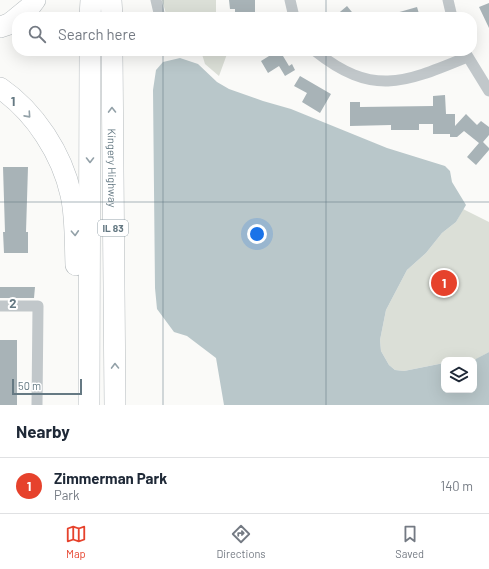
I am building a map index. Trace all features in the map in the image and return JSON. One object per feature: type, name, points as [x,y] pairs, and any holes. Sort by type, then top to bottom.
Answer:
[{"type":"highway","points":[[24,12],[35,0]]},
{"type":"highway","points":[[90,12],[91,0]]},
{"type":"highway","points":[[112,0],[112,12]]},
{"type":"highway","points":[[0,27],[12,21]]},
{"type":"highway","name":"Kingery Highway","points":[[89,405],[90,56]]},
{"type":"highway","name":"Kingery Highway","points":[[112,56],[115,405]]},
{"type":"highway","points":[[0,88],[27,113],[46,136],[61,166],[71,195],[74,218],[84,405]]},
{"type":"street","points":[[156,0],[159,12]]},
{"type":"street","points":[[290,0],[293,12]]},
{"type":"street","points":[[448,0],[451,12]]},
{"type":"street","points":[[321,56],[331,64],[352,75],[383,82],[412,78],[462,56]]},
{"type":"street","points":[[467,56],[489,91]]},
{"type":"street","points":[[0,306],[38,306],[37,405]]},
{"type":"shaded area","points":[[162,0],[216,0],[216,12],[166,12]]},
{"type":"shaded area","points":[[203,56],[226,56],[219,76],[205,64]]},
{"type":"shaded area","points":[[180,58],[198,64],[217,82],[229,89],[291,109],[387,148],[445,166],[450,171],[452,182],[466,205],[456,222],[442,233],[426,253],[407,270],[386,310],[380,340],[381,351],[389,365],[395,370],[404,371],[441,364],[441,393],[477,393],[477,358],[489,352],[489,405],[224,405],[216,358],[187,336],[174,332],[157,309],[155,288],[153,90],[156,70],[163,62]]},
{"type":"shaded area","points":[[463,209],[489,222],[489,352],[477,359],[477,357],[441,357],[441,364],[404,371],[395,370],[389,365],[381,351],[380,340],[386,310],[407,270],[426,253],[442,233],[456,222]]},
{"type":"building","points":[[229,0],[255,0],[255,12],[235,12],[235,9],[230,9]]},
{"type":"building","points":[[489,3],[489,28],[479,7]]},
{"type":"building","points":[[347,6],[352,12],[340,12]]},
{"type":"building","points":[[417,7],[418,12],[400,12]]},
{"type":"building","points":[[269,56],[283,56],[289,66],[292,64],[295,70],[285,76],[279,66],[268,73],[261,61]]},
{"type":"building","points":[[300,76],[331,94],[320,113],[302,102],[307,93],[294,86]]},
{"type":"building","points":[[445,95],[446,114],[455,114],[455,126],[466,114],[477,125],[481,121],[489,127],[489,135],[483,142],[489,150],[476,165],[467,157],[479,143],[464,131],[457,137],[450,137],[450,134],[433,134],[433,124],[419,124],[419,130],[391,130],[391,125],[350,126],[350,102],[360,102],[360,107],[433,106],[433,96]]},
{"type":"building","points":[[3,167],[28,167],[26,232],[28,232],[28,253],[4,253],[3,232],[5,232]]},
{"type":"building","points":[[0,287],[35,287],[34,298],[0,298]]},
{"type":"building","points":[[0,340],[17,340],[17,405],[0,405]]},
{"type":"place","name":"Zimmerman Park","points":[[444,283]]}]
